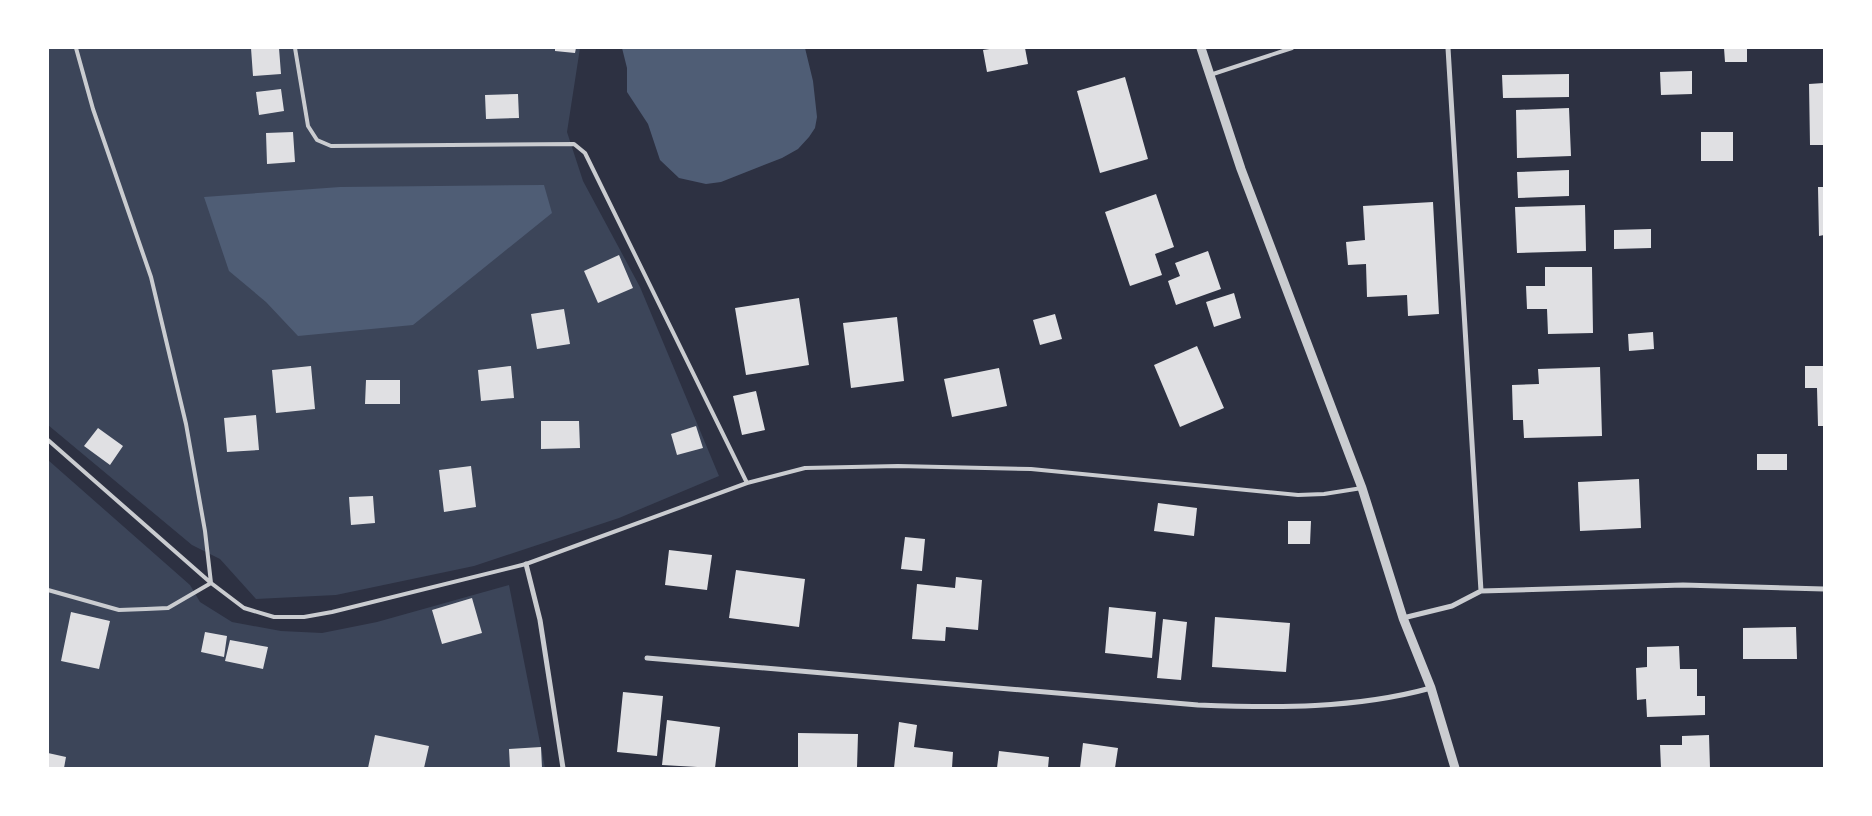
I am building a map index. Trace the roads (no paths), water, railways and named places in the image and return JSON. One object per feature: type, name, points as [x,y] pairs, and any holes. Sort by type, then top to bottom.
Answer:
[{"type":"street","points":[[1201,48],[1241,169],[1362,488],[1403,618],[1431,688],[1455,768]]},
{"type":"street","points":[[1448,48],[1481,592]]},
{"type":"street","points":[[526,564],[540,620],[563,768]]},
{"type":"street","points":[[1403,618],[1452,606],[1481,592],[1683,585],[1824,589]]},
{"type":"street","points":[[646,658],[1198,705],[1266,707],[1344,705],[1394,698],[1431,688]]},
{"type":"lane","points":[[76,48],[93,109],[151,277],[186,424],[205,531],[211,583]]},
{"type":"lane","points":[[295,48],[308,126],[317,140],[331,146],[574,144],[586,154],[747,483]]},
{"type":"lane","points":[[1210,74],[1292,48]]},
{"type":"lane","points":[[48,440],[211,583],[244,608],[274,617],[304,617],[526,564],[747,483],[805,468],[898,466],[1031,469],[1298,495],[1324,494],[1362,488]]},
{"type":"lane","points":[[48,590],[119,610],[146,610],[168,608],[211,583]]}]
